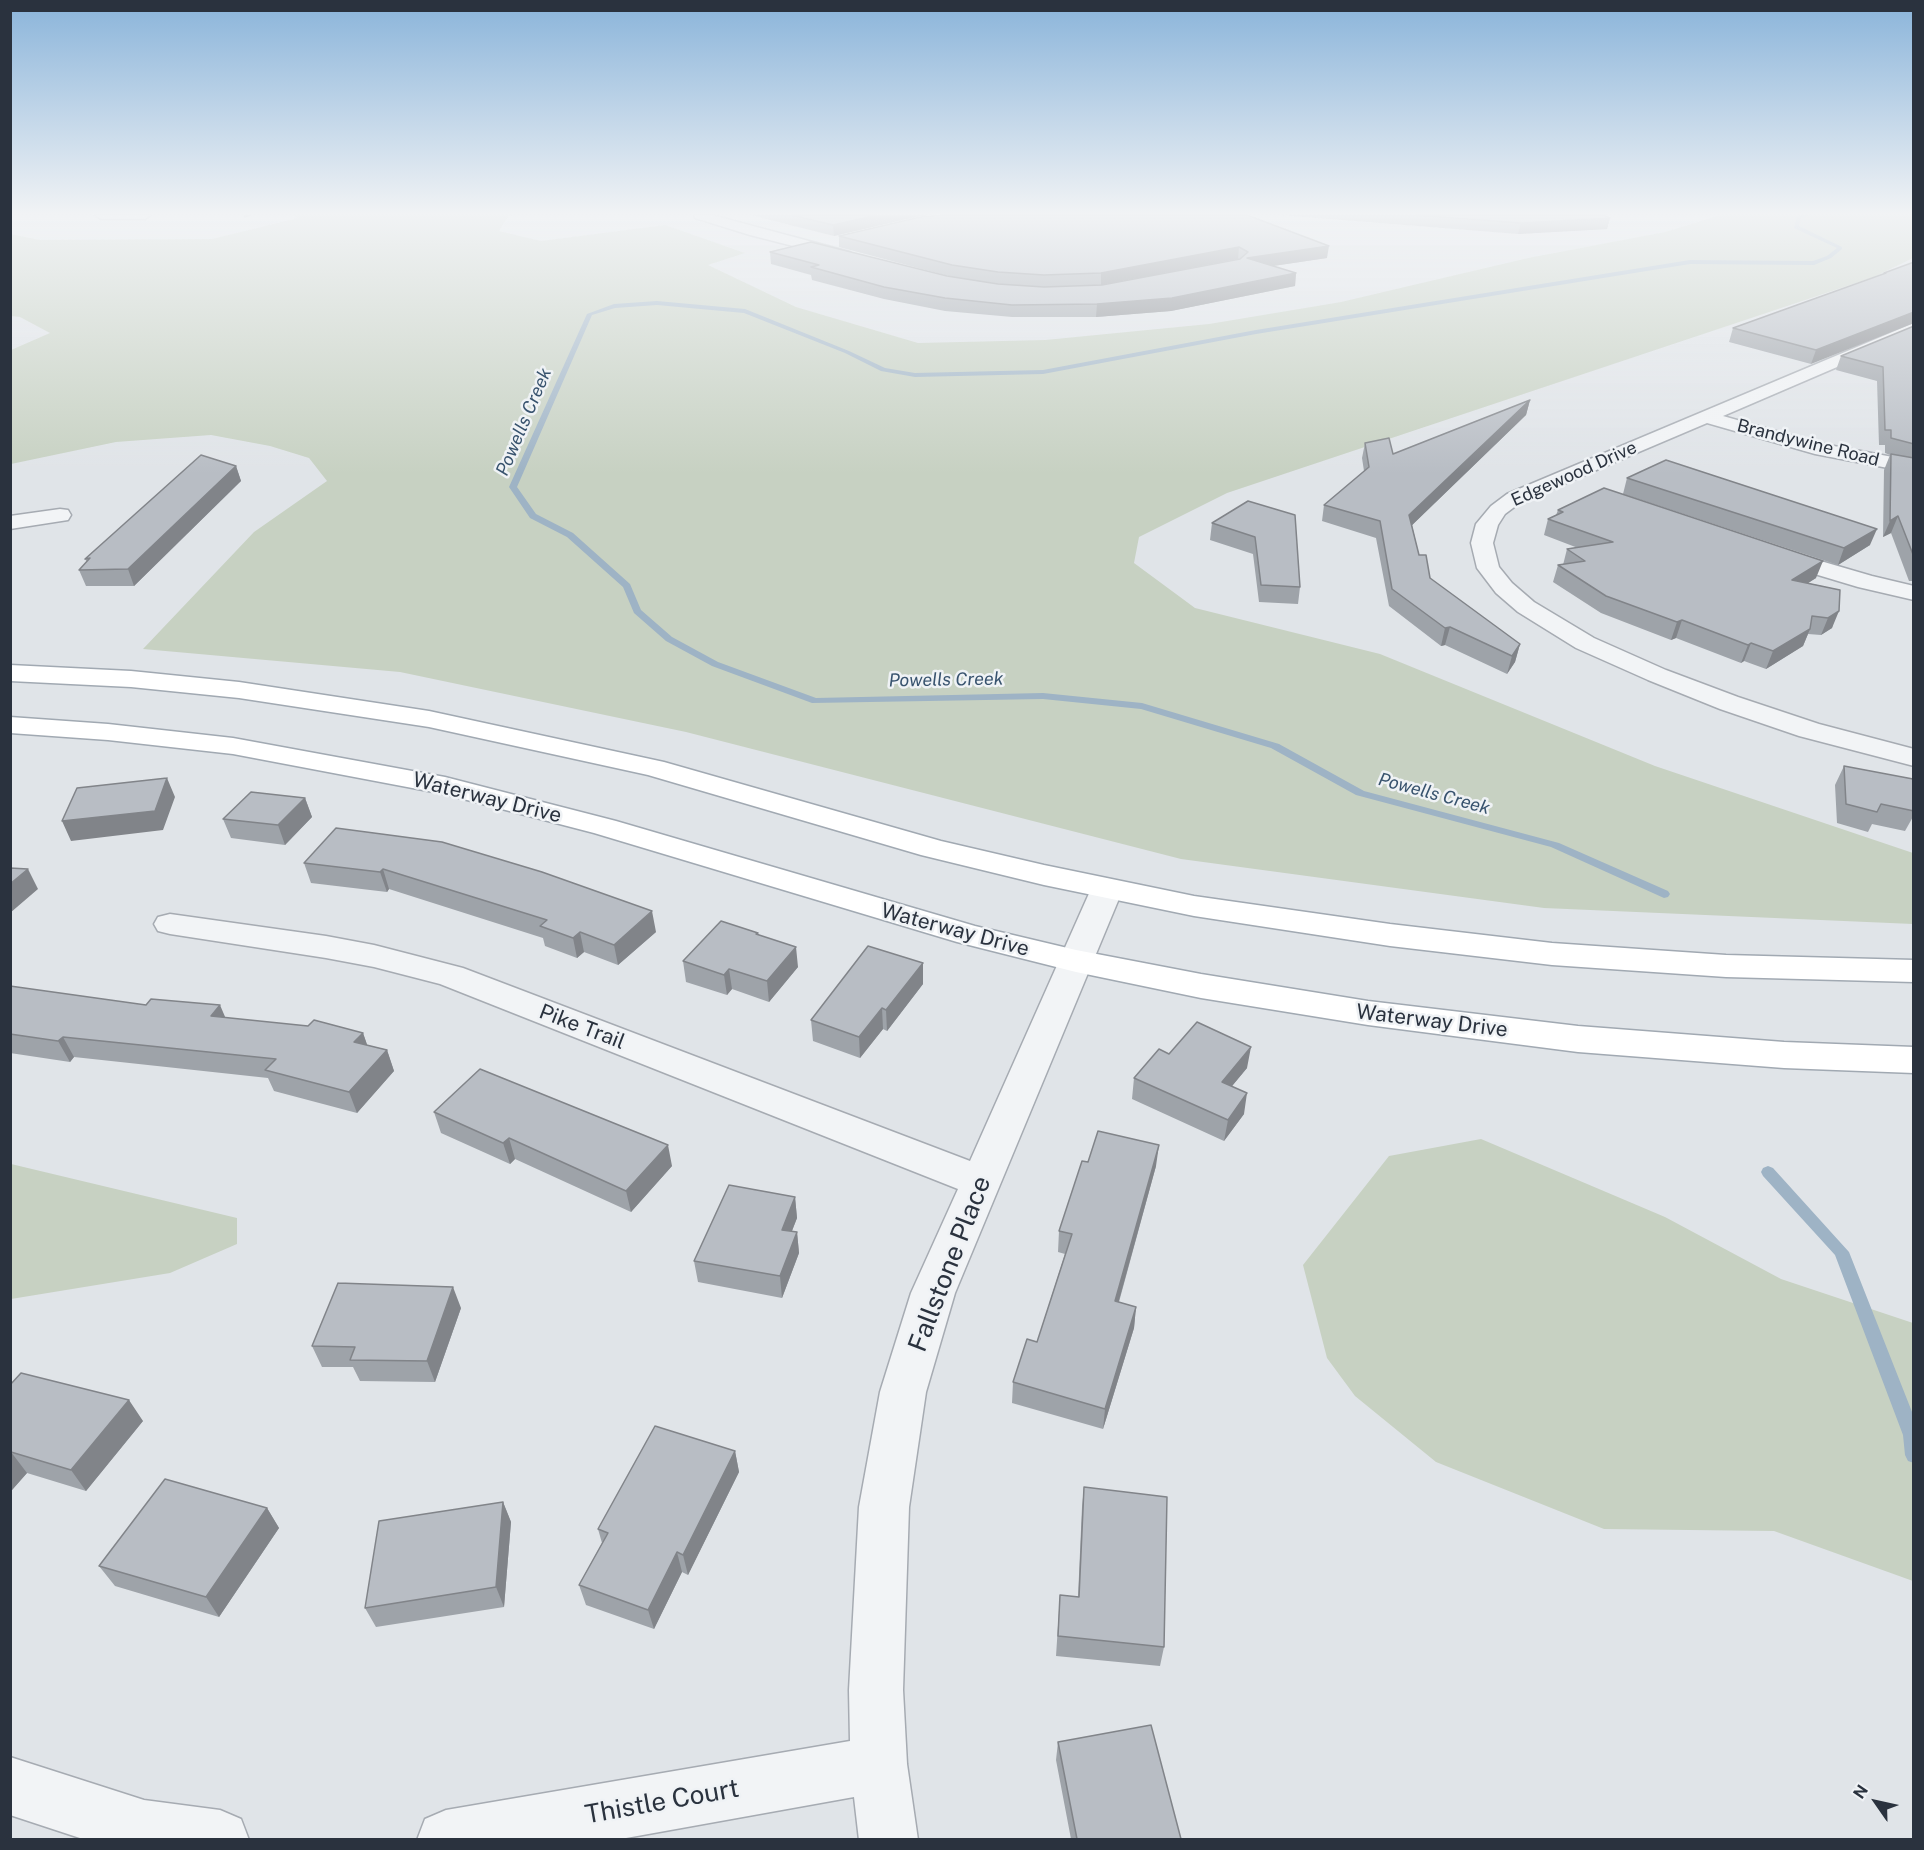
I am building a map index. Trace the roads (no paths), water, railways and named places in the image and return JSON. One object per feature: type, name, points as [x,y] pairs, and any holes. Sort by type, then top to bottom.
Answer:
[{"type":"main road","points":[[10,673],[131,680],[239,690],[429,719],[654,768],[932,848],[1107,889],[1194,906],[1344,928],[1552,954],[1726,966],[1914,971]]},
{"type":"main road","name":"Waterway Drive","points":[[10,725],[108,732],[233,746],[445,786],[605,827],[913,920],[1076,961],[1201,986],[1368,1013],[1567,1038],[1784,1055],[1914,1060]]},
{"type":"street","name":"Edgewood Drive","points":[[1914,328],[1514,498],[1498,510],[1487,524],[1482,543],[1488,568],[1504,588],[1526,608],[1585,643],[1657,675],[1729,703],[1809,730],[1914,758]]},
{"type":"street","name":"Brandywine Road","points":[[1704,416],[1815,448],[1914,466]]},
{"type":"street","points":[[1556,480],[1589,491]]},
{"type":"street","points":[[10,523],[60,515]]},
{"type":"street","points":[[1754,547],[1820,570],[1914,593]]},
{"type":"street","name":"Fallstone Place","points":[[889,1839],[879,1764],[876,1690],[884,1506],[903,1392],[933,1293],[1107,889]]},
{"type":"street","name":"Pike Trail","points":[[170,924],[326,947],[374,956],[451,976],[980,1181]]},
{"type":"street","name":"Thistle Court","points":[[446,1839],[879,1764]]},
{"type":"street","points":[[10,1786],[144,1828],[220,1839]]},
{"type":"waterway","name":"Powells Creek","points":[[1446,301],[1256,332],[1043,372],[915,375],[883,370],[847,352],[745,311],[657,303],[614,306],[590,314],[513,487],[533,516],[570,535],[627,586],[637,611],[669,639],[715,664],[815,701],[1043,696],[1142,706],[1275,746],[1360,793],[1555,845],[1664,894]]},
{"type":"waterway","name":"Powells Creek","points":[[1768,1172],[1841,1252],[1912,1435],[1914,1455]]}]
